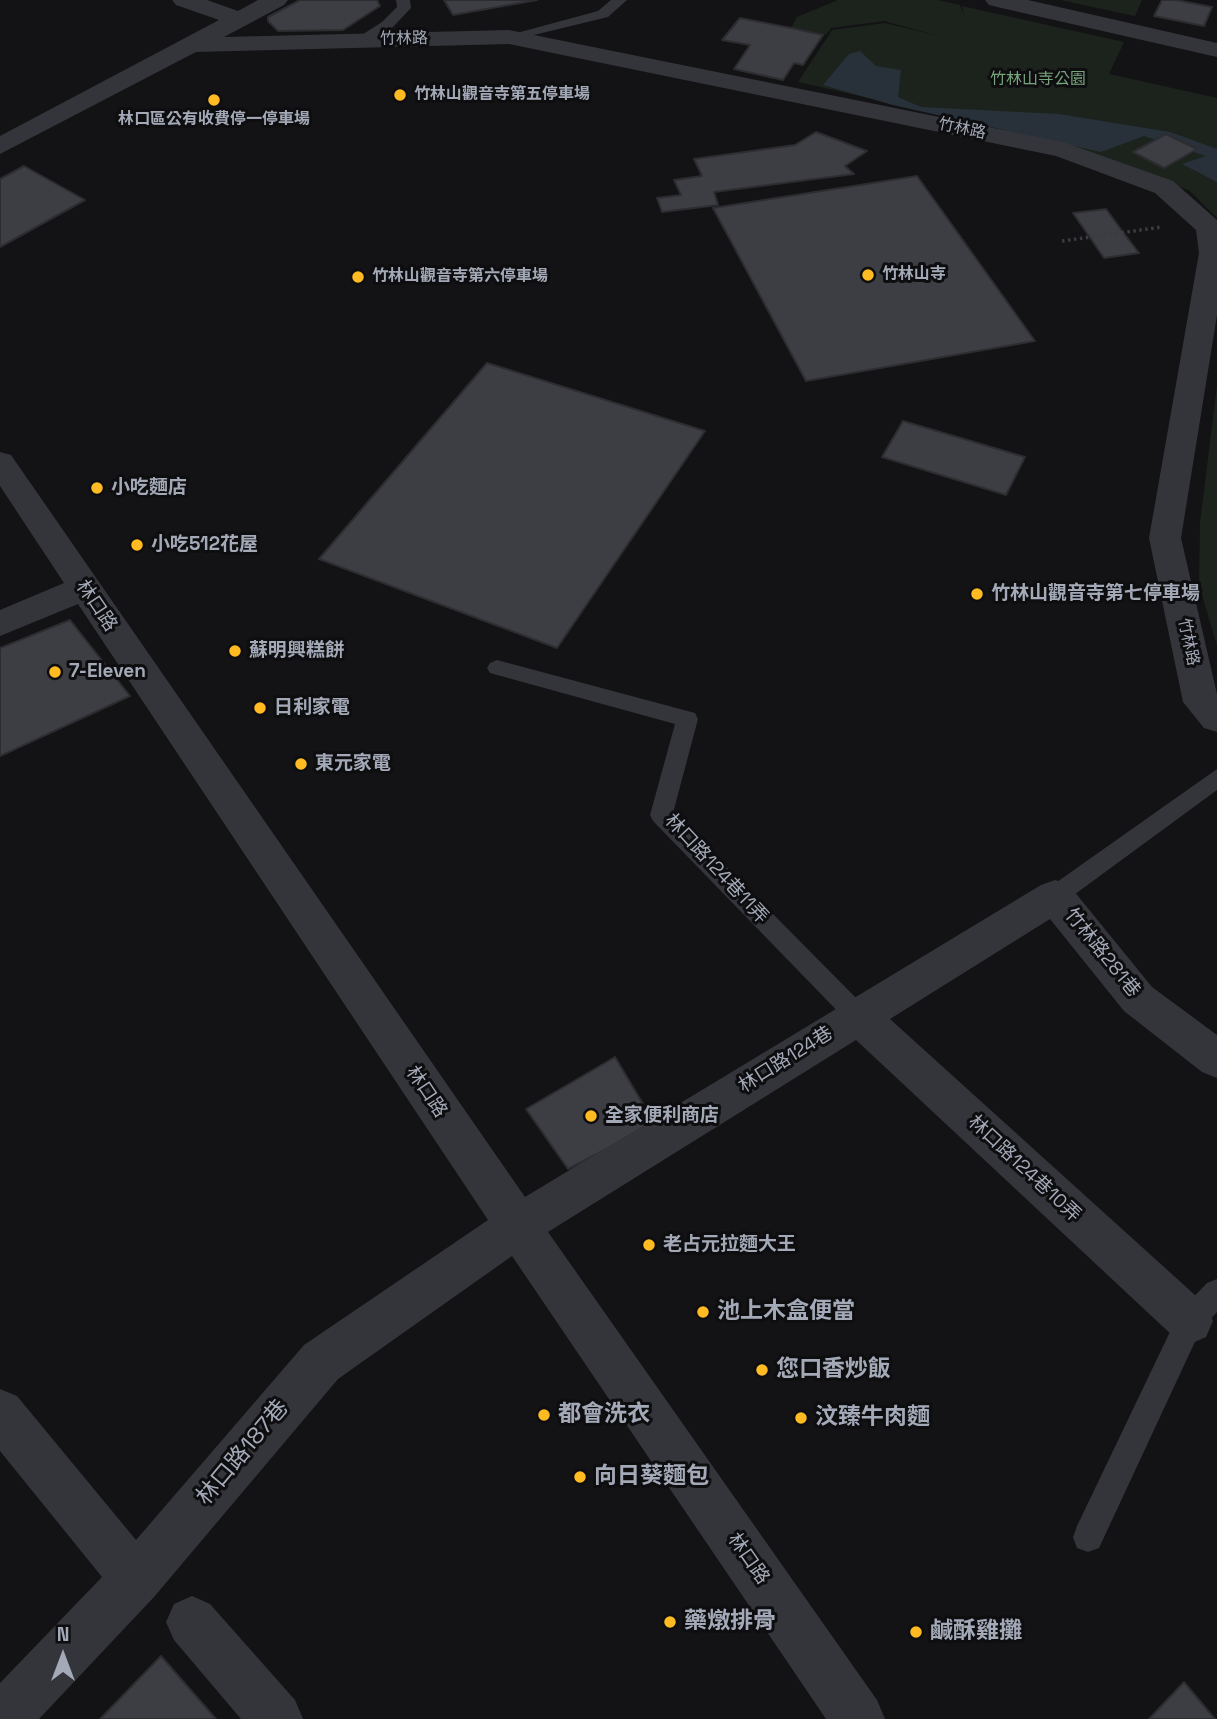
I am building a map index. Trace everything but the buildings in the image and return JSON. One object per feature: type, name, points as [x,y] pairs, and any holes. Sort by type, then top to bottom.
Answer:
[{"type":"street","points":[[184,0],[260,8]]},
{"type":"street","points":[[997,0],[1217,50]]},
{"type":"street","name":"竹林路","points":[[0,146],[260,8]]},
{"type":"street","name":"竹林路","points":[[194,45],[509,37],[1063,150],[1164,187],[1209,227],[1213,253],[1165,538],[1201,702],[1217,718]]},
{"type":"street","name":"林口路","points":[[0,461],[517,1226],[858,1719]]},
{"type":"street","points":[[0,624],[84,588]]},
{"type":"street","name":"林口路124巷","points":[[517,1226],[1055,896]]},
{"type":"street","name":"竹林路281巷","points":[[1055,896],[1138,999],[1217,1059]]},
{"type":"street","name":"林口路124巷10弄","points":[[858,1016],[1204,1306]]},
{"type":"street","name":"林口路187巷","points":[[2,1719],[136,1579],[321,1362],[517,1226]]},
{"type":"street","points":[[0,1413],[136,1579]]},
{"type":"street","points":[[192,1622],[276,1719]]},
{"type":"lane","points":[[362,41],[387,25],[404,8],[403,0]]},
{"type":"lane","points":[[509,37],[603,14],[620,0]]},
{"type":"lane","name":"林口路124巷11弄","points":[[497,668],[687,719],[661,815],[858,1016]]},
{"type":"lane","points":[[1055,896],[1217,778]]},
{"type":"lane","points":[[1088,1537],[1204,1306]]},
{"type":"path","points":[[1062,241],[1167,226]]},
{"type":"green space","name":"竹林山寺公園","points":[[838,0],[938,0],[960,5],[964,16],[962,6],[1124,42],[1109,74],[1217,98],[1217,218],[1190,191],[1127,165],[1036,136],[798,82],[832,30],[885,23],[939,36],[884,21],[831,28],[826,35],[791,28],[797,17]]},
{"type":"green space","points":[[1060,0],[1142,0],[1135,16]]},
{"type":"green space","points":[[1217,385],[1217,646],[1199,585],[1200,523]]},
{"type":"shaded area","points":[[860,51],[876,66],[901,70],[898,97],[921,107],[1059,114],[1170,132],[1217,149],[1217,182],[1182,164],[1206,156],[1144,136],[1101,152],[893,105],[823,85],[849,54]]},
{"type":"place","name":"竹林山觀音寺第五停車場","points":[[400,95]]},
{"type":"place","name":"林口區公有收費停一停車場","points":[[214,100]]},
{"type":"place","name":"竹林山寺","points":[[868,275]]},
{"type":"place","name":"竹林山觀音寺第六停車場","points":[[358,277]]},
{"type":"place","name":"小吃麵店","points":[[97,488]]},
{"type":"place","name":"小吃512花屋","points":[[137,545]]},
{"type":"place","name":"竹林山觀音寺第七停車場","points":[[977,594]]},
{"type":"place","name":"蘇明興糕餅","points":[[235,651]]},
{"type":"place","name":"7-Eleven","points":[[55,672]]},
{"type":"place","name":"日利家電","points":[[260,708]]},
{"type":"place","name":"東元家電","points":[[301,764]]},
{"type":"place","name":"全家便利商店","points":[[591,1116]]},
{"type":"place","name":"老占元拉麵大王","points":[[649,1245]]},
{"type":"place","name":"池上木盒便當","points":[[703,1312]]},
{"type":"place","name":"您口香炒飯","points":[[762,1370]]},
{"type":"place","name":"都會洗衣","points":[[544,1415]]},
{"type":"place","name":"汶臻牛肉麵","points":[[801,1418]]},
{"type":"place","name":"向日葵麵包","points":[[580,1477]]},
{"type":"place","name":"藥燉排骨","points":[[670,1622]]},
{"type":"place","name":"鹹酥雞攤","points":[[916,1632]]}]
